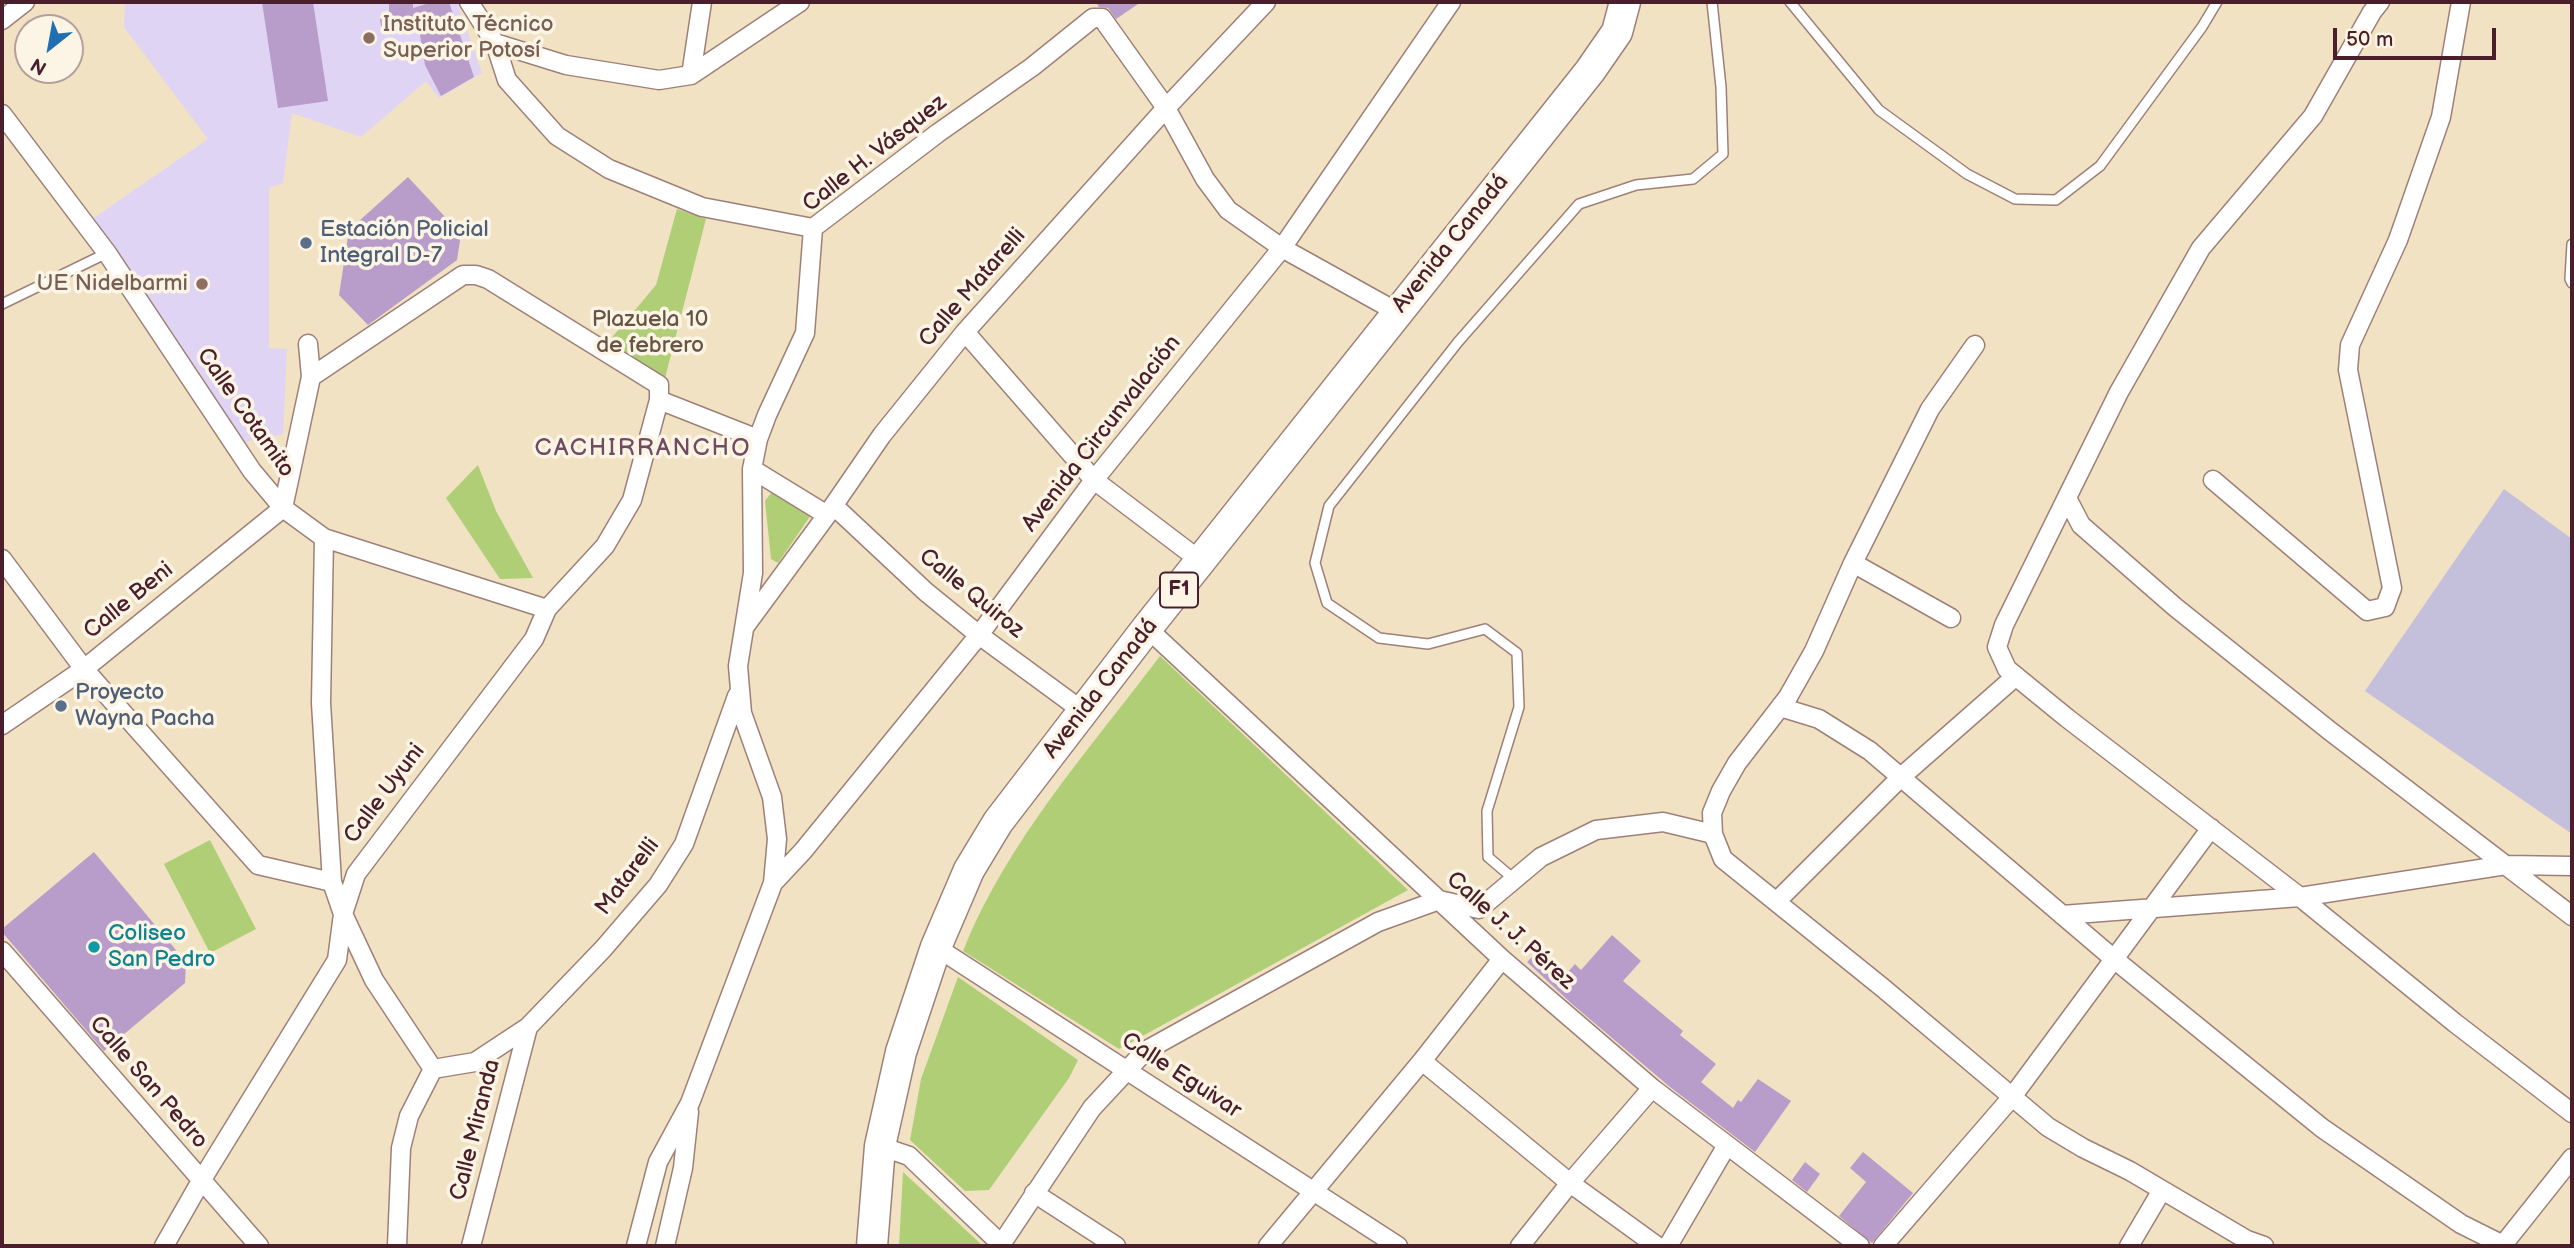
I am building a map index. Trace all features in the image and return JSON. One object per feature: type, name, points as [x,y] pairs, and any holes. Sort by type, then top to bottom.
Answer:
[{"type":"highway","name":"Avenida Canadá","points":[[872,1246],[880,1146],[901,1052],[936,947],[969,870],[998,822],[1147,628],[1590,71],[1617,32],[1625,2]]},
{"type":"street","points":[[2,20],[25,2]]},
{"type":"street","points":[[469,2],[495,43],[507,80],[556,136],[609,169],[702,207],[813,229]]},
{"type":"street","points":[[691,75],[702,2]]},
{"type":"street","points":[[495,43],[566,65],[659,80],[691,75],[800,2]]},
{"type":"street","name":"Calle Matarelli","points":[[744,628],[831,510],[882,435],[965,331],[1166,108],[1266,2]]},
{"type":"street","name":"Avenida Circunvalación","points":[[774,883],[979,635],[1094,481],[1283,248],[1451,2]]},
{"type":"street","points":[[2380,2],[2313,116],[2201,248],[2119,392],[2004,625],[1997,647],[2007,669],[2572,1113]]},
{"type":"street","points":[[2213,480],[2367,611],[2385,607],[2392,588],[2348,370],[2350,345],[2398,240],[2441,117],[2461,2]]},
{"type":"street","name":"Calle H. Vásquez","points":[[774,883],[777,839],[772,797],[742,713],[737,666],[753,573],[752,470],[766,415],[805,333],[813,229],[1093,18],[1102,18],[1166,108]]},
{"type":"street","points":[[1166,108],[1205,179],[1228,210],[1283,248],[1397,312]]},
{"type":"street","name":"Calle Cotamito","points":[[2,114],[107,253],[252,471],[283,508],[324,538],[547,609]]},
{"type":"street","points":[[311,377],[463,275],[476,275],[488,279],[659,393],[758,439]]},
{"type":"street","points":[[965,331],[1094,481],[1202,562]]},
{"type":"street","points":[[283,508],[311,377],[308,344]]},
{"type":"street","points":[[1975,345],[1930,409],[1853,563],[1814,652],[1780,707],[1737,763],[1721,791],[1712,813],[1713,834],[1723,859],[1884,988],[2048,1128],[2162,1189],[2247,1240],[2264,1246]]},
{"type":"street","name":"Calle Uyuni","points":[[164,1246],[337,960],[343,914],[356,874],[534,639],[547,609],[605,546],[632,500],[659,393]]},
{"type":"street","name":"Calle Quiroz","points":[[752,470],[831,510],[979,635],[1084,712]]},
{"type":"street","points":[[2067,498],[2081,524],[2175,607],[2330,731],[2572,916]]},
{"type":"street","name":"Calle Beni","points":[[2,725],[84,669],[283,508]]},
{"type":"street","points":[[324,538],[321,703],[332,882],[343,914],[374,980],[433,1069],[409,1116],[401,1148],[397,1246]]},
{"type":"street","points":[[2,559],[84,669],[258,865],[332,882]]},
{"type":"street","points":[[1853,563],[1951,618]]},
{"type":"street","name":"Calle J. J. Pérez","points":[[1147,628],[1502,959],[1651,1088],[1860,1246]]},
{"type":"street","points":[[1776,902],[1901,777],[2016,676]]},
{"type":"street","name":"Matarelli","points":[[433,1069],[475,1062],[528,1027],[603,949],[664,874],[684,844],[740,690]]},
{"type":"street","points":[[1780,707],[1819,719],[1870,751],[2114,959],[2322,1128],[2461,1224],[2503,1246],[2572,1158]]},
{"type":"street","points":[[880,1146],[909,1156],[1001,1245],[1092,1108],[1145,1051],[1378,922],[1439,900],[1479,909],[1541,857],[1596,830],[1663,821],[1713,834]]},
{"type":"street","points":[[1883,1246],[2012,1097],[2211,828]]},
{"type":"street","points":[[2062,915],[2300,897],[2506,865],[2572,866]]},
{"type":"street","points":[[636,1246],[659,1162],[690,1103],[774,883]]},
{"type":"street","name":"Calle Eguivar","points":[[936,947],[1398,1246]]},
{"type":"street","name":"Calle San Pedro","points":[[2,951],[259,1246]]},
{"type":"street","points":[[1268,1246],[1422,1061],[1502,959]]},
{"type":"street","name":"Calle Miranda","points":[[471,1246],[528,1027]]},
{"type":"street","points":[[1422,1061],[1570,1183],[1657,1246]]},
{"type":"street","points":[[1520,1246],[1651,1088]]},
{"type":"street","points":[[665,1246],[683,1168],[690,1103]]},
{"type":"street","points":[[1668,1246],[1727,1145]]},
{"type":"street","points":[[2129,1246],[2162,1189]]},
{"type":"street","points":[[1034,1192],[1116,1246]]},
{"type":"lane","points":[[1514,880],[1488,857],[1487,811],[1519,707],[1517,653],[1485,629],[1429,644],[1379,638],[1327,603],[1315,563],[1329,506],[1458,342],[1579,204],[1636,185],[1693,179],[1723,154],[1721,87],[1713,2]]},
{"type":"lane","points":[[1790,2],[1879,110],[1967,174],[2015,199],[2056,200],[2100,166],[2202,27],[2217,2]]},
{"type":"lane","points":[[2572,244],[2572,283]]},
{"type":"lane","points":[[2,304],[107,253]]},
{"type":"shaded area","name":"UE Nidelbarmi","points":[[125,2],[457,2],[482,73],[439,98],[426,81],[361,137],[292,113],[283,183],[269,188],[269,348],[287,349],[283,434],[244,442],[91,220],[208,139],[124,27]]},
{"type":"shaded area","points":[[2504,489],[2572,539],[2572,834],[2365,691]]},
{"type":"green space","name":"Plazuela 10 de febrero","points":[[677,209],[706,219],[665,378],[609,341],[656,285]]},
{"type":"green space","points":[[478,465],[496,511],[533,578],[500,579],[446,498]]},
{"type":"green space","points":[[771,493],[811,515],[778,563],[771,559],[765,501]]},
{"type":"green space","points":[[1160,656],[1408,890],[1119,1049],[963,951],[1002,872],[1026,834]]},
{"type":"green space","points":[[210,840],[256,929],[210,953],[164,864]]},
{"type":"green space","points":[[958,977],[1078,1060],[1069,1078],[989,1190],[965,1191],[910,1140],[921,1079]]},
{"type":"green space","points":[[903,1172],[983,1246],[899,1246]]},
{"type":"building","points":[[262,2],[313,2],[328,101],[278,108]]},
{"type":"building","points":[[389,2],[413,2],[413,8],[433,2],[449,2],[474,77],[441,96],[425,65],[418,23],[381,26],[380,19],[389,16]]},
{"type":"building","points":[[1096,2],[1141,2],[1116,19],[1108,8],[1099,7]]},
{"type":"building","points":[[408,177],[461,234],[457,260],[368,325],[339,295],[349,230]]},
{"type":"building","name":"Coliseo San Pedro","points":[[94,852],[186,962],[185,983],[104,1051],[2,932],[2,929]]},
{"type":"building","points":[[1612,935],[1641,961],[1623,981],[1683,1031],[1680,1035],[1716,1064],[1701,1082],[1733,1108],[1738,1100],[1741,1102],[1758,1079],[1791,1101],[1755,1152],[1670,1087],[1527,962],[1540,949],[1567,973],[1575,964],[1581,970]]},
{"type":"building","points":[[1863,1152],[1913,1193],[1872,1243],[1839,1216],[1866,1182],[1850,1168]]},
{"type":"building","points":[[1805,1162],[1820,1174],[1807,1192],[1792,1180]]},
{"type":"place","name":"Instituto Técnico Superior Potosí","points":[[369,38]]},
{"type":"place","name":"Estación Policial Integral D-7","points":[[306,243]]},
{"type":"place","name":"UE Nidelbarmi","points":[[202,284]]},
{"type":"place","name":"Proyecto Wayna Pacha","points":[[61,706]]},
{"type":"place","name":"Coliseo San Pedro","points":[[94,947]]},
{"type":"district","name":"CACHIRRANCHO","points":[[643,449]]}]
